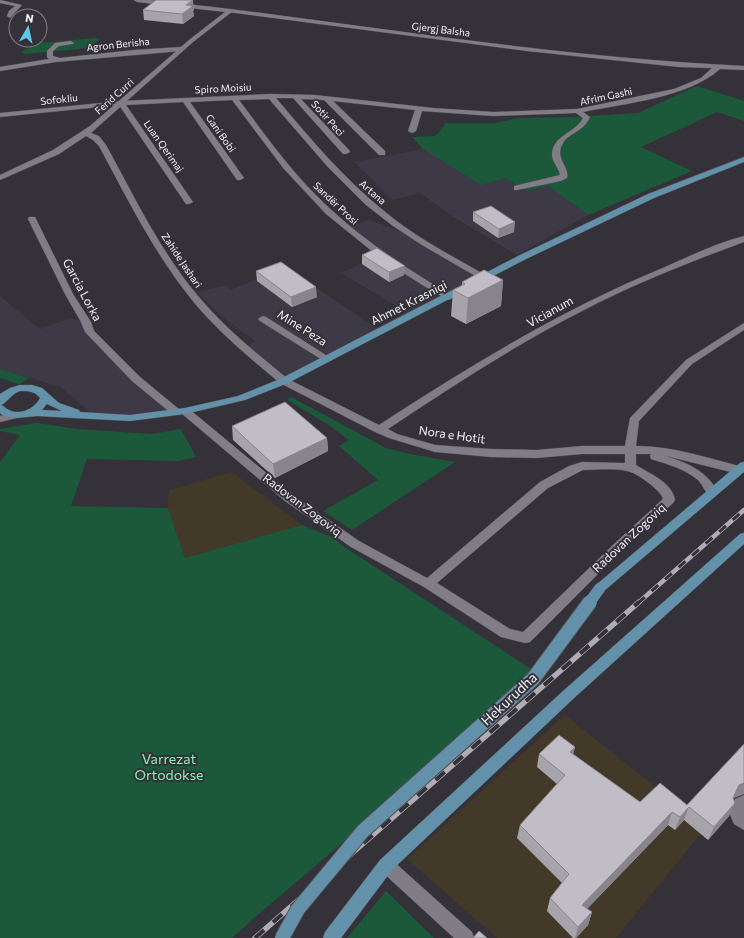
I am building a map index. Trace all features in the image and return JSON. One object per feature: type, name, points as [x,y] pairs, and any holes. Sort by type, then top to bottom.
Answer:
[{"type":"main road","name":"Ahmet Krasniqi","points":[[17,415],[30,413],[130,418],[181,412],[241,398],[284,382],[521,258],[651,196],[744,159]]},
{"type":"main road","name":"Ahmet Krasniqi","points":[[0,387],[19,389],[27,388],[40,391],[45,398],[65,409],[95,417]]},
{"type":"main road","points":[[0,402],[6,394],[19,389]]},
{"type":"main road","points":[[30,413],[41,406],[45,398]]},
{"type":"main road","points":[[0,408],[6,413],[17,415]]},
{"type":"main road","name":"Hekurudha","points":[[282,938],[298,909],[363,831],[533,679],[600,588],[742,468]]},
{"type":"main road","points":[[331,938],[386,865],[568,695],[744,537]]},
{"type":"street","name":"Gjergj Balsha","points":[[137,0],[452,40],[664,64],[717,68],[744,68]]},
{"type":"street","points":[[0,1],[19,5],[16,8]]},
{"type":"street","name":"Ferid Curri","points":[[0,178],[56,152],[86,133],[181,49],[230,11]]},
{"type":"street","name":"Agron Berisha","points":[[56,60],[50,57],[50,51],[57,44],[71,42]]},
{"type":"street","name":"Agron Berisha","points":[[2,67],[56,60],[181,49]]},
{"type":"street","name":"Afrim Gashi","points":[[578,111],[676,91],[703,79],[717,68]]},
{"type":"street","name":"Artana","points":[[270,96],[323,158],[369,204],[385,217],[428,245],[484,278]]},
{"type":"street","name":"Spiro Moisiu","points":[[121,103],[233,97],[295,96],[419,108],[505,114],[578,111]]},
{"type":"street","name":"Sotir Peci","points":[[295,96],[346,152]]},
{"type":"street","name":"Sandër Prosi","points":[[233,97],[295,178],[323,206],[384,257],[448,297]]},
{"type":"street","points":[[326,98],[382,152]]},
{"type":"street","name":"Gani Bobi","points":[[185,100],[240,178]]},
{"type":"street","name":"Sofokliu","points":[[0,115],[121,103]]},
{"type":"street","name":"Luan Qerimaj","points":[[121,103],[190,202]]},
{"type":"street","points":[[412,131],[419,108]]},
{"type":"street","name":"Afrim Gashi","points":[[517,188],[558,180],[564,176],[563,170],[555,156],[556,149],[563,137],[584,124],[587,118],[578,111]]},
{"type":"street","name":"Zahide Jashari","points":[[86,133],[96,138],[102,145],[158,246],[195,298],[246,350],[284,382]]},
{"type":"street","name":"Garcia Lorka","points":[[32,219],[69,294],[86,322],[90,332],[136,379],[181,412]]},
{"type":"street","name":"Vicianum","points":[[379,430],[474,370],[578,310],[694,258],[744,240]]},
{"type":"street","name":"Mine Peza","points":[[263,319],[327,359]]},
{"type":"street","points":[[428,584],[544,485],[573,469],[582,466],[631,467],[630,449],[634,420],[688,362],[744,326]]},
{"type":"street","name":"Nora e Hotit","points":[[284,382],[379,430],[405,441],[435,448],[491,454],[536,454],[582,450],[630,449],[675,453],[742,468]]},
{"type":"street","name":"Radovan Zogoviq","points":[[181,412],[289,498],[355,544],[428,584],[506,633],[525,638],[617,548],[669,500],[668,493],[665,489],[631,467]]},
{"type":"street","points":[[0,419],[17,415]]},
{"type":"street","name":"Nora e Hotit","points":[[630,449],[677,463],[693,471],[703,479],[710,487],[712,492]]},
{"type":"street","points":[[744,802],[740,804],[736,812],[738,817],[744,823]]},
{"type":"street","points":[[386,865],[466,938]]},
{"type":"shaded area","points":[[423,149],[481,184],[505,178],[526,191],[548,186],[588,215],[517,255],[449,214],[420,193],[393,200],[354,162]]},
{"type":"shaded area","points":[[370,220],[406,234],[477,277],[284,381],[246,350],[249,345],[255,341],[221,316],[197,292],[226,285],[231,290],[286,267],[376,328],[406,312],[341,273],[378,256],[342,227]]},
{"type":"shaded area","points":[[0,296],[40,329],[70,318],[86,322],[91,333],[178,409],[146,417],[95,417],[61,387],[0,369]]},
{"type":"shaded area","points":[[232,472],[302,525],[185,558],[168,508],[169,490]]},
{"type":"shaded area","points":[[565,715],[706,827],[616,938],[497,938],[407,859]]},
{"type":"green space","points":[[95,38],[100,39],[89,48],[24,54],[21,52],[29,48],[48,48],[48,42]]},
{"type":"green space","points":[[697,86],[744,101],[744,121],[717,112],[641,147],[692,171],[588,215],[548,186],[526,191],[505,178],[481,185],[423,149],[412,137],[436,136],[446,123],[495,123],[518,118],[575,117],[638,113]]},
{"type":"green space","points":[[0,369],[29,378],[19,384],[0,378]]},
{"type":"green space","points":[[291,397],[386,448],[455,462],[352,530],[323,511],[378,480],[339,446],[349,440],[326,423],[287,400]]},
{"type":"green space","name":"Varrezat Ortodokse","points":[[37,423],[77,429],[152,434],[181,429],[196,457],[178,461],[87,459],[71,506],[168,508],[185,558],[302,525],[332,537],[343,546],[540,675],[232,938],[0,938],[0,462],[20,435],[0,431],[0,429]]},
{"type":"green space","points":[[386,891],[434,938],[347,938]]},
{"type":"building","points":[[156,0],[193,0],[186,5],[193,6],[182,14],[143,10]]},
{"type":"building","points":[[491,206],[515,222],[499,229],[473,212]]},
{"type":"building","points":[[377,248],[405,266],[389,272],[362,255]]},
{"type":"building","points":[[281,262],[316,287],[291,297],[256,271]]},
{"type":"building","points":[[484,270],[503,280],[468,298],[453,290],[465,284],[462,282]]},
{"type":"building","points":[[285,402],[327,438],[273,464],[232,426]]},
{"type":"building","points":[[559,735],[575,747],[570,752],[640,802],[660,783],[687,805],[744,744],[744,783],[739,785],[733,798],[735,803],[714,827],[689,807],[680,817],[672,812],[582,905],[592,912],[578,927],[550,898],[569,874],[520,825],[565,775],[539,754]]},
{"type":"building","points":[[479,931],[487,938],[473,938]]},
{"type":"railway","points":[[638,603],[744,510]]},
{"type":"railway","points":[[255,938],[639,602]]}]
